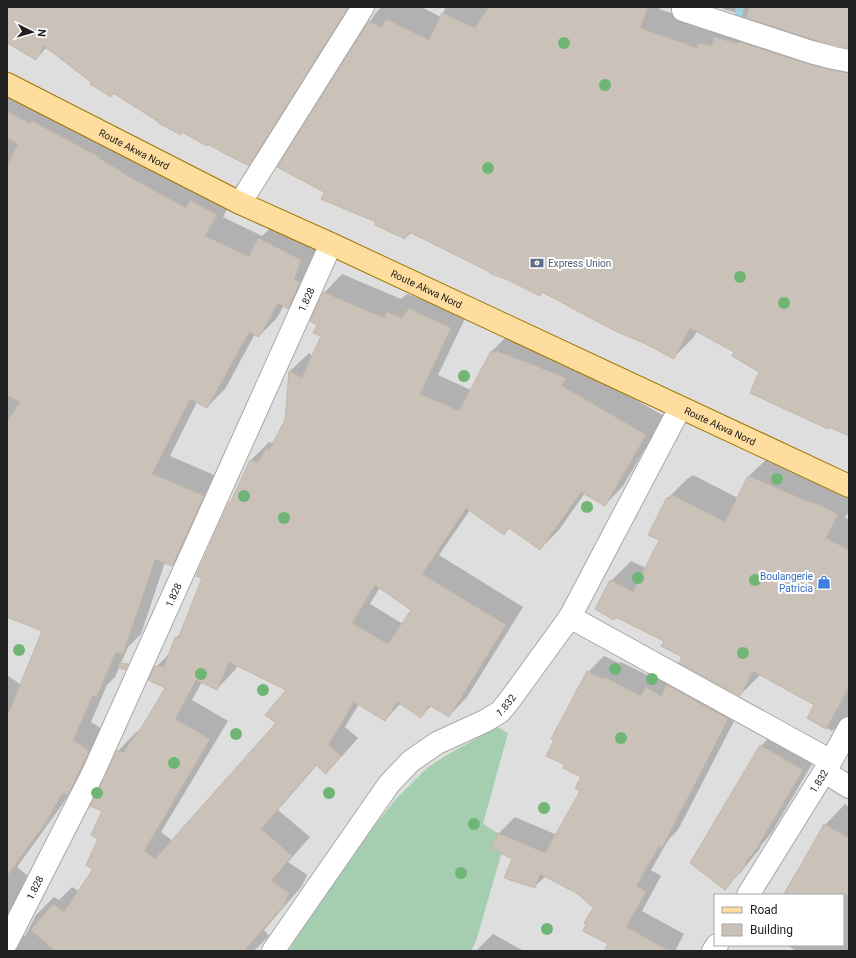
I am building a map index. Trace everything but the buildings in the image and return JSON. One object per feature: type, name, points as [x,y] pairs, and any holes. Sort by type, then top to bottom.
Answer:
[{"type":"main road","name":"Route Akwa Nord","points":[[7,84],[240,203],[849,486]]},
{"type":"street","points":[[240,203],[363,7]]},
{"type":"street","points":[[683,10],[811,52],[849,60]]},
{"type":"street","name":"1.828","points":[[7,942],[93,773],[331,244]]},
{"type":"street","name":"1.832","points":[[273,951],[389,784],[411,761],[437,743],[485,721],[500,712],[509,701],[570,617],[680,408]]},
{"type":"street","points":[[570,617],[828,766],[849,787]]},
{"type":"street","name":"1.832","points":[[749,894],[828,766],[849,728]]},
{"type":"shaded area","points":[[7,7],[849,7],[849,951],[7,951]]},
{"type":"green space","points":[[497,727],[508,733],[483,824],[506,838],[476,941],[471,951],[288,951],[358,846],[396,799],[427,768]]},
{"type":"waterway","points":[[734,25],[738,22],[740,7]]},
{"type":"place","name":"Express Union","points":[[537,263]]},
{"type":"place","name":"Boulangerie Patricia","points":[[824,582]]}]
